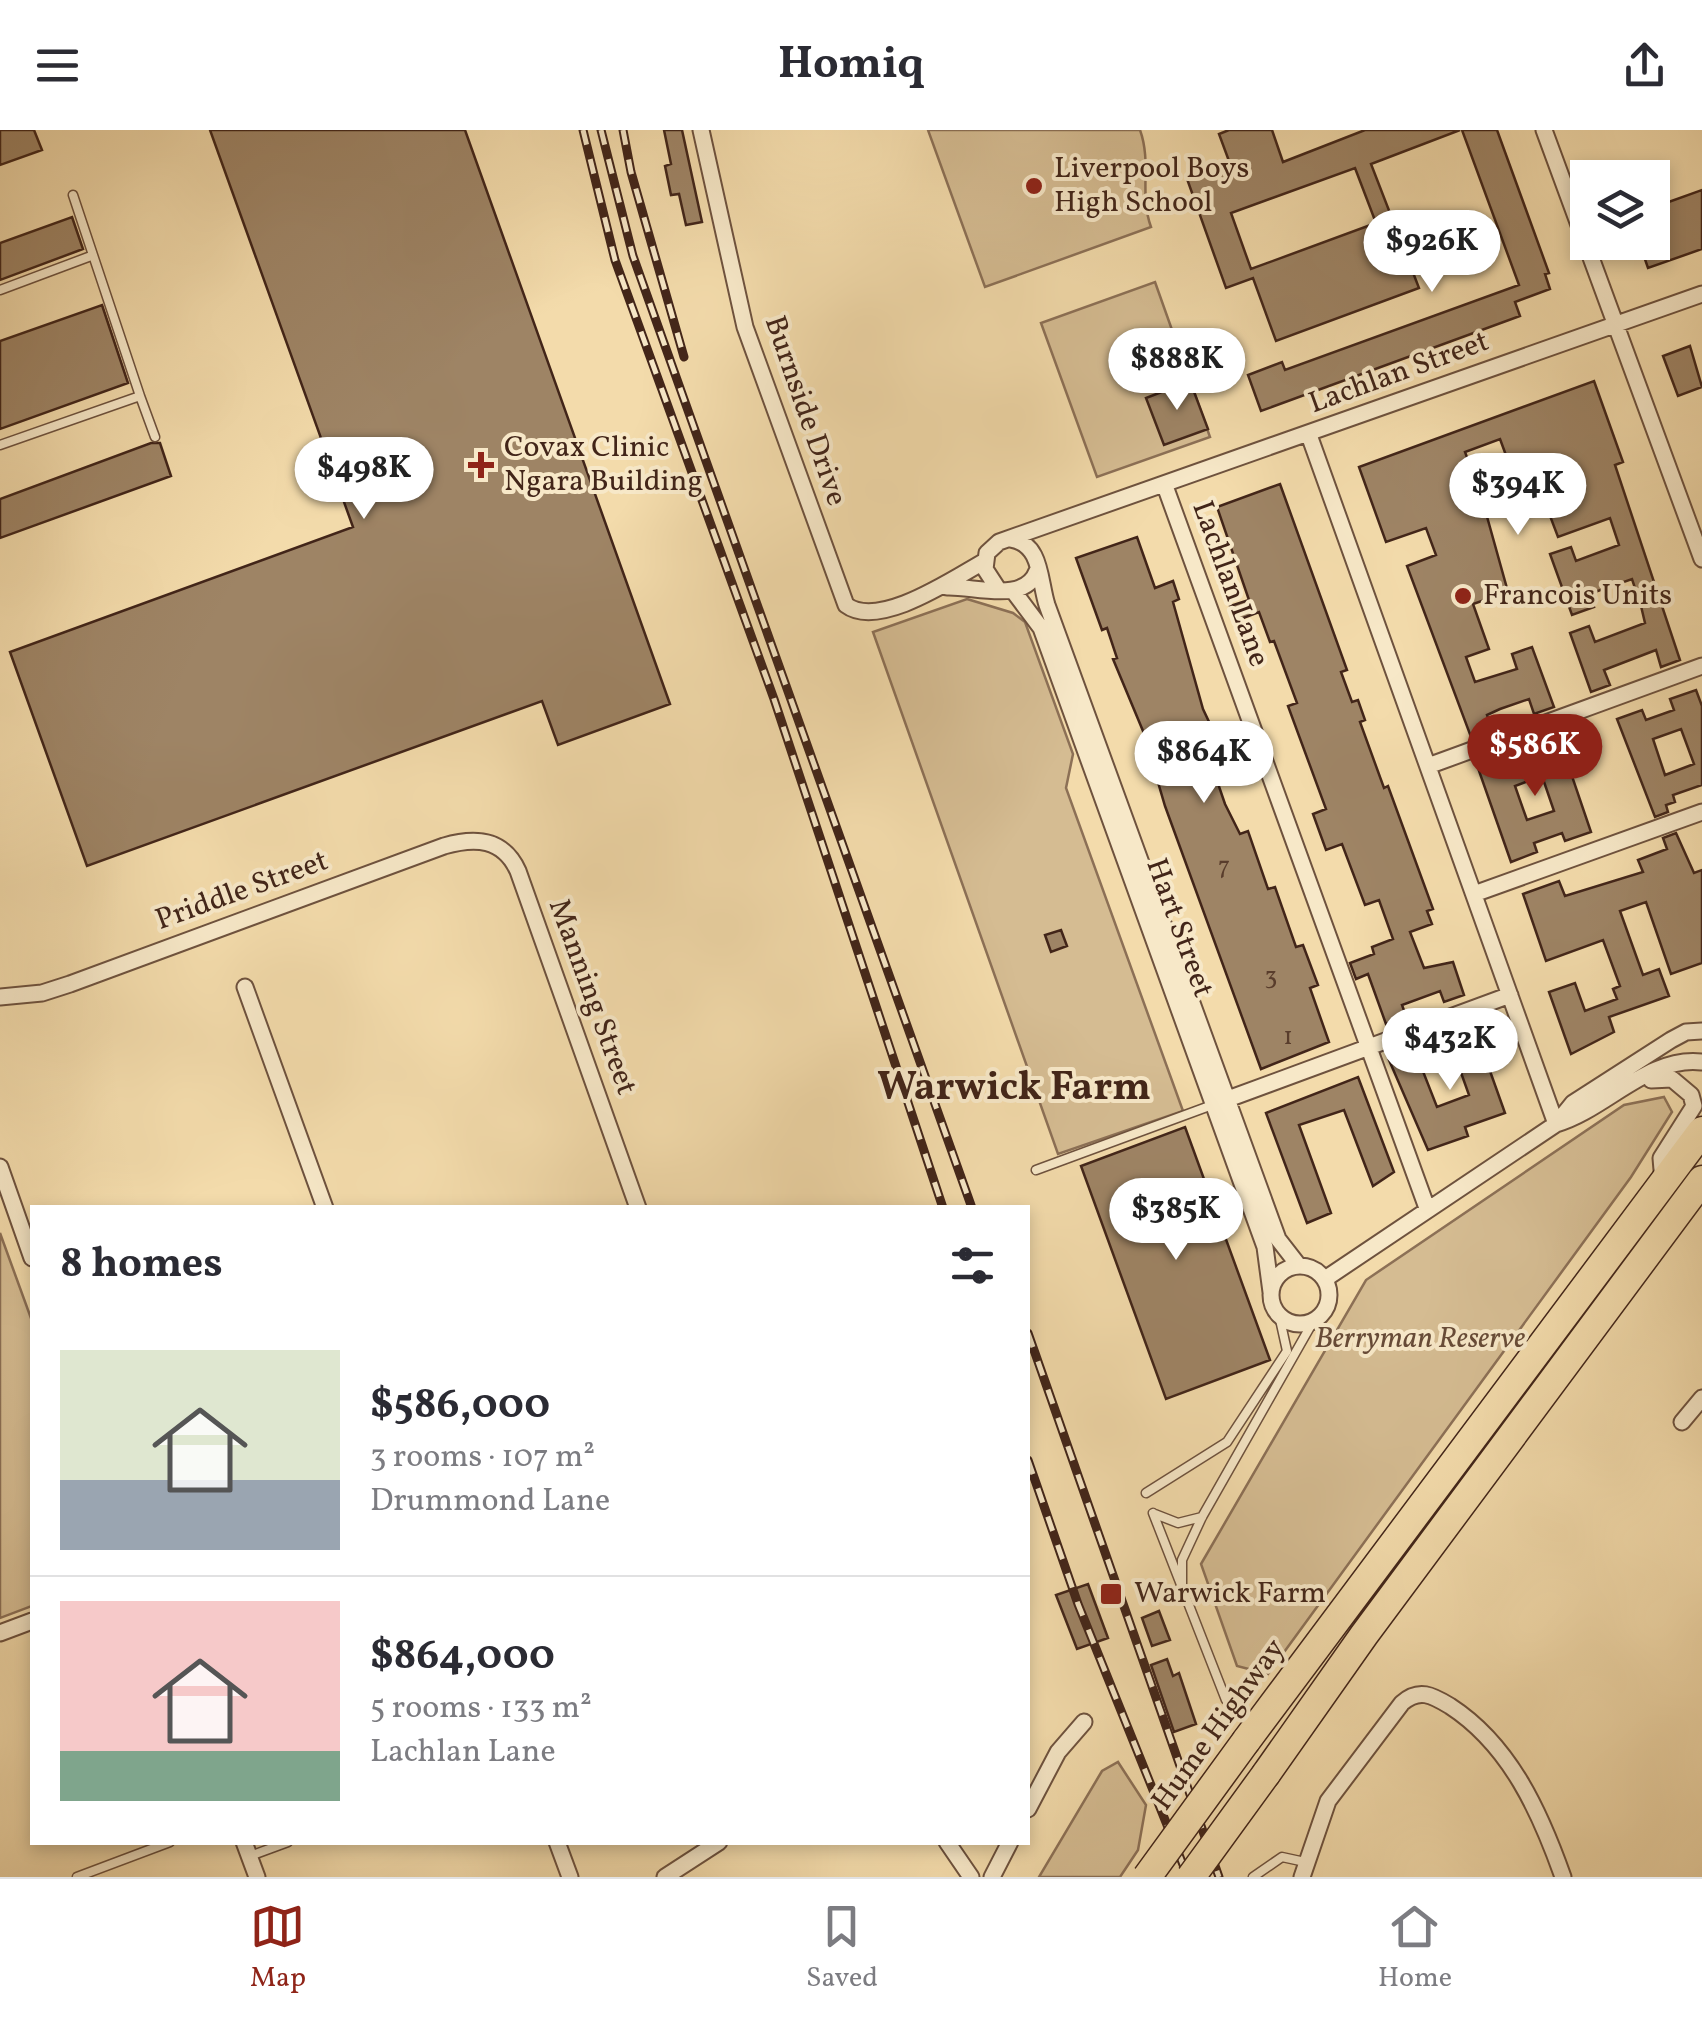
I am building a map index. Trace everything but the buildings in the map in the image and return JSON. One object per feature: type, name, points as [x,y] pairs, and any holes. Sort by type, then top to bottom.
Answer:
[{"type":"highway","name":"Hume Highway","points":[[1147,1877],[1702,1131]]},
{"type":"highway","points":[[1191,1877],[1364,1635],[1702,1180]]},
{"type":"street","name":"Burnside Drive","points":[[701,130],[745,327],[846,605],[862,614],[943,588],[985,561]]},
{"type":"street","points":[[1544,130],[1702,558]]},
{"type":"street","name":"Lachlan Street","points":[[1058,524],[1702,294]]},
{"type":"street","points":[[1309,435],[1556,1124]]},
{"type":"street","name":"Lachlan Lane","points":[[1165,486],[1427,1208]]},
{"type":"street","points":[[1058,524],[1028,585],[1006,590],[987,577],[985,561],[992,547],[1058,524]]},
{"type":"street","points":[[1007,539],[1023,542],[1036,562]]},
{"type":"street","name":"Hart Street","points":[[1036,562],[1221,1102],[1264,1247],[1271,1292]]},
{"type":"street","name":"Burnside Drive","points":[[943,588],[1006,590]]},
{"type":"street","name":"Hart Street","points":[[1006,590],[1041,628],[1221,1102],[1279,1242],[1299,1266]]},
{"type":"street","points":[[1428,766],[1702,666]]},
{"type":"street","points":[[1474,894],[1702,812]]},
{"type":"street","name":"Priddle Street","points":[[0,997],[42,993],[462,841]]},
{"type":"street","name":"Manning Street","points":[[462,841],[491,842],[512,858],[637,1205]]},
{"type":"street","points":[[244,987],[324,1205]]},
{"type":"street","points":[[1221,1102],[1510,995]]},
{"type":"street","points":[[1556,1124],[1574,1103],[1670,1040],[1686,1032],[1702,1031]]},
{"type":"street","points":[[1324,1279],[1556,1124],[1582,1116],[1672,1063],[1702,1062]]},
{"type":"street","points":[[1613,1097],[1665,1077],[1690,1094],[1692,1114],[1660,1158],[1663,1182]]},
{"type":"street","points":[[0,1167],[30,1252]]},
{"type":"street","points":[[1299,1266],[1313,1269],[1324,1279],[1329,1297],[1314,1320],[1296,1324],[1278,1315],[1271,1292],[1283,1271],[1299,1266]]},
{"type":"street","points":[[1682,1422],[1702,1398]]},
{"type":"street","points":[[0,1633],[30,1622]]},
{"type":"street","points":[[1304,1870],[1319,1817],[1347,1772],[1402,1703],[1419,1694],[1434,1696],[1474,1722],[1499,1752],[1525,1787],[1546,1828],[1563,1877]]},
{"type":"street","points":[[1030,1805],[1058,1752],[1084,1722]]},
{"type":"street","points":[[558,1845],[570,1877]]},
{"type":"street","points":[[665,1877],[714,1845]]},
{"type":"street","points":[[949,1845],[971,1877]]},
{"type":"street","points":[[992,1877],[1008,1845]]},
{"type":"street","points":[[247,1850],[257,1877]]},
{"type":"lane","points":[[72,195],[155,437]]},
{"type":"lane","points":[[0,290],[91,256]]},
{"type":"lane","points":[[0,445],[140,396]]},
{"type":"lane","points":[[1036,1170],[1221,1102]]},
{"type":"lane","points":[[1146,1494],[1217,1450],[1233,1434],[1286,1351],[1278,1315]]},
{"type":"lane","points":[[1182,1586],[1182,1560],[1202,1518],[1314,1320]]},
{"type":"lane","points":[[1202,1518],[1178,1523],[1153,1513],[1174,1576],[1182,1586],[1226,1700]]},
{"type":"lane","points":[[77,1877],[162,1845]]},
{"type":"lane","points":[[247,1850],[273,1845]]},
{"type":"lane","points":[[1253,1877],[1282,1858],[1304,1870]]},
{"type":"green space","name":"Liverpool Boys High School","points":[[928,130],[1140,130],[1151,227],[985,287]]},
{"type":"green space","points":[[1155,282],[1210,437],[1097,477],[1041,323]]},
{"type":"green space","points":[[967,599],[1013,613],[1025,622],[1073,754],[1066,788],[1183,1111],[1058,1154],[873,632]]},
{"type":"green space","name":"Berryman Reserve","points":[[1664,1097],[1672,1112],[1631,1177],[1268,1674],[1237,1666],[1201,1564],[1366,1280],[1624,1105]]},
{"type":"green space","points":[[0,1233],[30,1316],[30,1607],[0,1618]]},
{"type":"green space","points":[[1118,1762],[1146,1805],[1138,1850],[1120,1877],[1039,1877],[1102,1771]]},
{"type":"railway","points":[[583,130],[615,260],[774,699],[942,1205]]},
{"type":"railway","points":[[601,130],[633,256],[971,1205]]},
{"type":"railway","points":[[623,130],[631,172],[684,357]]},
{"type":"railway","points":[[1030,1339],[1219,1877]]},
{"type":"railway","points":[[1030,1466],[1078,1604],[1188,1877]]},
{"type":"place","name":"Liverpool Boys High School","points":[[1034,186]]},
{"type":"place","name":"Covax Clinic Ngara Building","points":[[481,465]]},
{"type":"place","name":"Francois Units","points":[[1463,596]]},
{"type":"place","name":"Warwick Farm","points":[[1111,1594]]},
{"type":"district","name":"Warwick Farm","points":[[1014,1089]]}]
